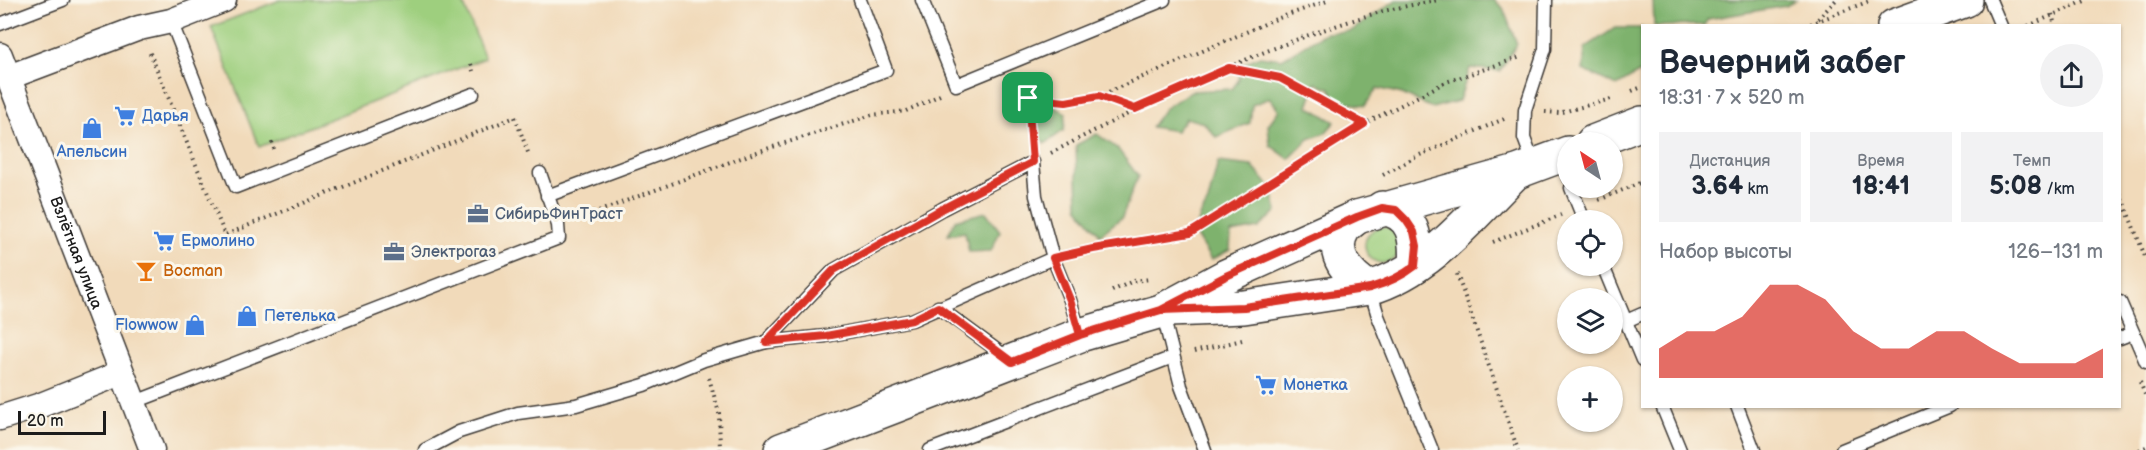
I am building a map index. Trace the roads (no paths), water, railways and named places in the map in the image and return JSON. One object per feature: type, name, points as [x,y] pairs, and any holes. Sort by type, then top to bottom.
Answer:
[{"type":"main road","points":[[1900,24],[1966,0]]},
{"type":"main road","points":[[1619,132],[1641,123]]},
{"type":"main road","points":[[781,450],[1080,335],[1161,310],[1226,276],[1369,213],[1549,165]]},
{"type":"main road","points":[[1161,310],[1244,307],[1370,288],[1395,279],[1549,165]]},
{"type":"main road","points":[[1370,288],[1357,281],[1341,261],[1339,245],[1343,231],[1369,213],[1396,210],[1406,220],[1414,232],[1417,246],[1415,266]]},
{"type":"street","points":[[4,66],[171,21],[224,0]]},
{"type":"street","name":"Взлётная улица","points":[[4,66],[152,450]]},
{"type":"street","points":[[0,418],[40,405],[121,372]]},
{"type":"lane","points":[[0,24],[63,0]]},
{"type":"lane","points":[[547,196],[886,70],[860,0]]},
{"type":"lane","points":[[922,0],[956,85],[1164,0]]},
{"type":"lane","points":[[1546,0],[1545,49],[1525,110],[1524,138],[1549,165]]},
{"type":"lane","points":[[1990,0],[2000,24]]},
{"type":"lane","points":[[171,21],[236,187],[473,94]]},
{"type":"lane","points":[[766,342],[834,270],[942,209],[1033,162],[1036,196],[1053,258],[1070,300],[1080,335]]},
{"type":"lane","points":[[135,402],[559,238],[558,225],[540,173]]},
{"type":"lane","points":[[424,450],[459,432],[518,414],[576,405],[644,385],[704,360],[766,342],[826,336],[912,320],[1053,258]]},
{"type":"lane","points":[[1607,276],[1641,358]]},
{"type":"lane","points":[[1370,288],[1378,316],[1432,450]]},
{"type":"lane","points":[[2121,304],[2146,362]]},
{"type":"lane","points":[[938,307],[1012,362]]},
{"type":"lane","points":[[1161,310],[1181,386],[1205,450]]},
{"type":"lane","points":[[1626,321],[1641,314]]},
{"type":"lane","points":[[2121,338],[2133,333]]},
{"type":"lane","points":[[930,450],[1173,357]]},
{"type":"lane","points":[[1663,408],[1680,450]]},
{"type":"lane","points":[[1738,408],[1754,450]]},
{"type":"lane","points":[[1842,450],[1945,408]]},
{"type":"place","name":"Дарья","points":[[125,116]]},
{"type":"place","name":"Апельсин","points":[[92,128]]},
{"type":"place","name":"СибирьФинТраст","points":[[478,214]]},
{"type":"place","name":"Ермолино","points":[[164,241]]},
{"type":"place","name":"Электрогаз","points":[[394,252]]},
{"type":"place","name":"Bocman","points":[[146,271]]},
{"type":"place","name":"Петелька","points":[[247,316]]},
{"type":"place","name":"Flowwow","points":[[195,325]]},
{"type":"place","name":"Монетка","points":[[1266,385]]}]
